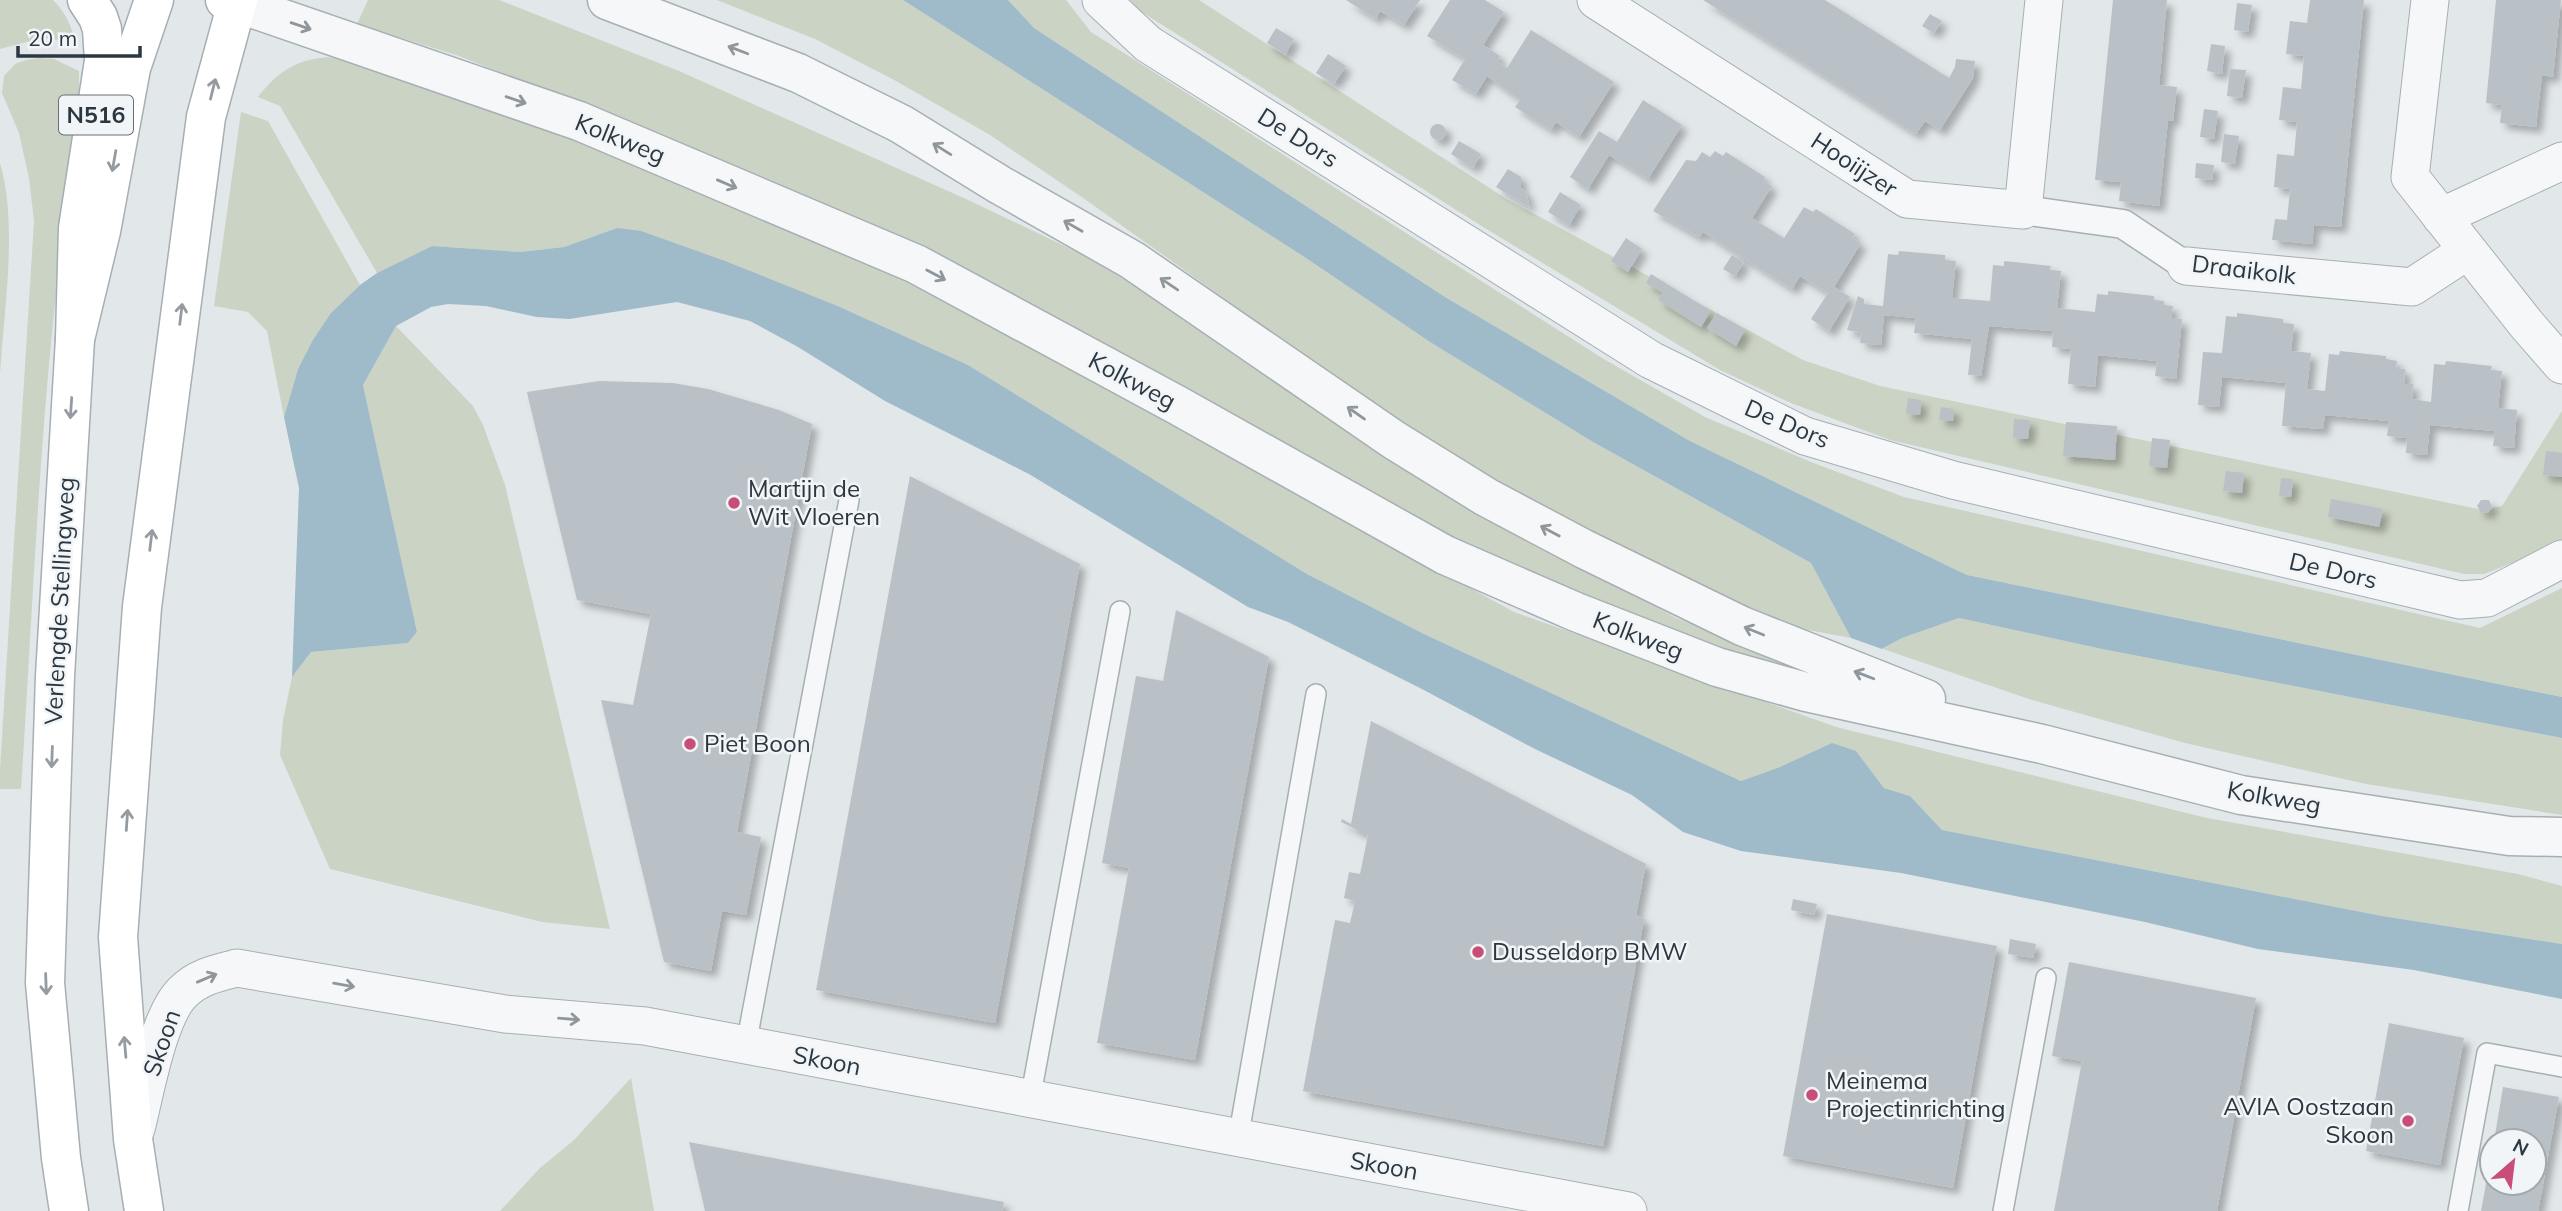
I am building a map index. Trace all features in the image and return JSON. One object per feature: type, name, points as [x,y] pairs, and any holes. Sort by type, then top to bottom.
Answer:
[{"type":"main road","name":"N516","points":[[75,340],[78,228],[103,61],[102,29],[87,0]]},
{"type":"main road","name":"Verlengde Stellingweg","points":[[69,1211],[61,1158],[45,983],[55,676],[75,340],[101,231],[131,68],[154,0]]},
{"type":"main road","points":[[144,1211],[133,1139],[118,937],[142,607],[206,117],[233,1]]},
{"type":"street","name":"Kolkweg","points":[[607,0],[798,73],[901,124],[1000,185],[1132,260],[1394,439],[1475,490],[1584,550],[1742,626],[2042,744]]},
{"type":"street","name":"De Dors","points":[[1101,0],[1148,44],[1651,360],[1805,436],[1954,480],[2459,600],[2487,598],[2562,559]]},
{"type":"street","name":"Hooiijzer","points":[[1596,0],[1907,199],[2023,210]]},
{"type":"street","points":[[2023,210],[2044,0]]},
{"type":"street","points":[[2430,0],[2410,177],[2527,326],[2562,365]]},
{"type":"street","name":"Kolkweg","points":[[233,1],[579,121],[916,264],[1445,555],[1576,612],[1717,667],[1806,692],[2042,744],[2241,795],[2509,836],[2562,837]]},
{"type":"street","points":[[2441,217],[2562,161]]},
{"type":"street","name":"Draaikolk","points":[[2023,210],[2123,224],[2186,266],[2412,287],[2467,251]]},
{"type":"street","name":"Kolkweg","points":[[2509,836],[2562,854]]},
{"type":"street","name":"Skoon","points":[[133,1139],[163,1026],[181,993],[202,978],[237,968],[505,1014],[645,1026],[1628,1211]]},
{"type":"lane","points":[[746,1045],[849,500]]},
{"type":"lane","points":[[1030,1100],[1119,611]]},
{"type":"lane","points":[[1238,1139],[1316,694]]},
{"type":"lane","points":[[2003,1211],[2046,978]]},
{"type":"lane","points":[[2458,1211],[2487,1053],[2562,1067]]},
{"type":"green space","points":[[0,0],[53,0],[67,20],[75,42],[42,38],[0,49]]},
{"type":"green space","points":[[368,0],[499,0],[679,71],[966,199],[1098,262],[1403,465],[1676,618],[1812,669],[1808,681],[1705,647],[1455,544],[887,233],[765,178],[459,56],[357,24]]},
{"type":"green space","points":[[717,0],[903,0],[1303,256],[1430,342],[1593,442],[1811,563],[1851,638],[1792,627],[1660,568],[1525,500],[1388,415],[990,135],[896,81],[815,39]]},
{"type":"green space","points":[[1008,0],[1066,0],[1091,32],[1602,358],[1705,417],[1811,462],[1904,497],[2480,628],[2562,588],[2562,697],[1967,575],[1690,441],[1445,297],[1034,28]]},
{"type":"green space","points":[[1130,0],[1199,0],[1505,198],[1803,360],[1880,386],[2483,510],[2502,506],[2562,411],[2562,541],[2484,574],[2464,574],[1890,440],[1791,403],[1720,370],[1488,230],[1137,9]]},
{"type":"green space","points":[[328,57],[355,62],[621,153],[827,240],[1078,363],[1339,516],[1514,612],[1836,727],[2207,818],[2518,874],[2562,886],[2562,944],[2382,916],[1942,830],[1910,796],[1884,788],[1856,751],[1780,767],[1741,781],[1426,635],[1307,574],[968,365],[840,307],[617,228],[564,247],[520,252],[432,246],[377,273],[280,106],[258,97],[288,68]]},
{"type":"green space","points":[[39,58],[54,59],[79,71],[79,97],[70,152],[75,154],[63,233],[47,392],[21,789],[0,789],[34,221],[29,178],[19,133],[2,93],[4,76],[15,64]]},
{"type":"green space","points":[[241,112],[268,121],[360,285],[331,313],[298,369],[284,417],[267,331],[248,312],[214,306]]},
{"type":"green space","points":[[0,163],[8,212],[9,240],[0,374]]},
{"type":"green space","points":[[396,326],[473,406],[483,425],[505,485],[610,929],[542,922],[330,869],[280,755],[283,720],[292,677],[311,652],[408,643],[417,632],[363,385]]},
{"type":"green space","points":[[1959,618],[2102,649],[2562,738],[2562,815],[2366,784],[2185,743],[2032,700],[1883,649],[1902,638]]},
{"type":"green space","points":[[631,1078],[654,1211],[500,1211],[540,1168],[573,1141]]},
{"type":"water","points":[[903,0],[1008,0],[1034,28],[1445,297],[1690,441],[1967,575],[2562,697],[2562,738],[2102,649],[1959,618],[1902,638],[1882,649],[1851,638],[1811,563],[1593,442],[1430,342],[1303,256]]},
{"type":"water","points":[[617,228],[641,231],[725,261],[840,307],[968,365],[1307,574],[1426,635],[1741,781],[1780,767],[1832,743],[1856,751],[1884,788],[1910,796],[1942,830],[2382,916],[2562,944],[2562,999],[2414,970],[2258,949],[2145,922],[1901,873],[1741,851],[1683,832],[1632,795],[1535,749],[1288,622],[1248,607],[1029,474],[885,401],[798,347],[750,321],[677,302],[569,319],[537,317],[486,306],[448,304],[431,307],[396,326],[363,385],[417,632],[408,643],[311,652],[292,677],[299,488],[284,417],[298,369],[331,313],[377,273],[432,246],[520,252],[564,247]]},
{"type":"building","points":[[1346,0],[1420,0],[1404,25],[1380,11],[1376,19]]},
{"type":"building","points":[[1450,0],[1485,0],[1504,12],[1483,45],[1500,56],[1497,61],[1507,68],[1531,30],[1614,82],[1579,137],[1556,122],[1551,130],[1515,107],[1520,100],[1487,76],[1476,94],[1452,80],[1465,59],[1427,36]]},
{"type":"building","points":[[1703,0],[1825,0],[1949,78],[1956,59],[1975,61],[1973,78],[1940,130],[1925,121],[1916,134]]},
{"type":"building","points":[[2113,0],[2167,0],[2159,85],[2177,87],[2173,121],[2168,120],[2159,206],[2119,201],[2121,182],[2095,180]]},
{"type":"building","points":[[2310,0],[2364,0],[2341,227],[2314,225],[2312,244],[2272,240],[2275,219],[2287,220],[2290,189],[2274,187],[2277,154],[2294,156],[2297,122],[2279,120],[2283,87],[2301,89],[2304,56],[2286,54],[2290,21],[2307,23]]},
{"type":"building","points":[[2496,0],[2561,0],[2553,77],[2542,75],[2536,127],[2500,123],[2502,105],[2486,103]]},
{"type":"building","points":[[2237,3],[2252,5],[2248,32],[2234,30]]},
{"type":"building","points":[[1930,14],[1942,21],[1934,33],[1922,26]]},
{"type":"building","points":[[1276,28],[1294,39],[1285,55],[1267,43]]},
{"type":"building","points":[[2211,44],[2225,46],[2222,74],[2207,71]]},
{"type":"building","points":[[1328,54],[1346,66],[1334,84],[1316,73]]},
{"type":"building","points":[[2230,69],[2246,70],[2242,98],[2227,96]]},
{"type":"building","points":[[1643,100],[1682,125],[1648,179],[1609,155],[1588,189],[1570,177],[1599,131],[1617,142]]},
{"type":"building","points":[[2204,109],[2218,111],[2214,139],[2200,137]]},
{"type":"building","points":[[1438,124],[1446,132],[1438,140],[1430,132]]},
{"type":"building","points":[[2224,134],[2239,136],[2235,164],[2221,162]]},
{"type":"building","points":[[1459,141],[1481,154],[1473,168],[1451,154]]},
{"type":"building","points":[[1715,151],[1723,156],[1726,152],[1765,177],[1763,181],[1772,186],[1752,218],[1784,238],[1804,207],[1813,212],[1816,209],[1855,234],[1852,238],[1861,243],[1834,287],[1850,297],[1829,331],[1811,319],[1828,293],[1800,276],[1792,289],[1703,232],[1699,237],[1653,211],[1686,160],[1696,161],[1702,152],[1710,157]]},
{"type":"building","points":[[2196,163],[2214,165],[2212,180],[2195,178]]},
{"type":"building","points":[[1508,169],[1521,177],[1521,188],[1526,192],[1530,208],[1496,187]]},
{"type":"building","points":[[1560,192],[1581,205],[1569,225],[1548,212]]},
{"type":"building","points":[[1626,238],[1642,249],[1628,272],[1611,261]]},
{"type":"building","points":[[1899,251],[1945,255],[1945,260],[1956,261],[1952,298],[1990,301],[1993,265],[2004,266],[2004,261],[2051,266],[2050,270],[2061,271],[2057,308],[2095,312],[2097,294],[2108,295],[2108,291],[2154,296],[2154,300],[2173,306],[2171,318],[2182,319],[2176,379],[2155,376],[2157,361],[2098,355],[2095,387],[2068,384],[2071,349],[2052,347],[2053,331],[1989,326],[1981,376],[1968,375],[1972,339],[1914,333],[1916,318],[1884,315],[1881,345],[1860,343],[1861,333],[1847,330],[1858,296],[1864,299],[1864,304],[1883,306],[1888,254],[1898,255]]},
{"type":"building","points":[[1732,255],[1744,262],[1735,276],[1723,269]]},
{"type":"building","points":[[1651,274],[1711,311],[1701,327],[1658,300],[1663,293],[1646,283]]},
{"type":"building","points":[[1717,313],[1745,330],[1736,346],[1707,328]]},
{"type":"building","points":[[2237,313],[2283,319],[2283,323],[2294,324],[2291,351],[2311,353],[2307,389],[2325,391],[2329,354],[2339,355],[2340,351],[2386,356],[2386,359],[2397,361],[2396,368],[2405,369],[2404,384],[2413,384],[2412,399],[2431,402],[2434,364],[2445,365],[2446,361],[2492,366],[2491,370],[2502,371],[2498,408],[2517,410],[2514,448],[2493,446],[2495,431],[2430,425],[2427,455],[2406,453],[2407,438],[2387,436],[2389,421],[2325,415],[2323,429],[2282,426],[2286,383],[2222,377],[2219,407],[2198,405],[2203,352],[2222,353],[2226,316],[2237,317]]},
{"type":"building","points":[[599,381],[673,383],[708,389],[779,410],[812,424],[737,832],[761,837],[746,915],[722,911],[711,971],[664,962],[601,700],[633,705],[651,614],[577,600],[527,392]]},
{"type":"building","points":[[1908,398],[1921,400],[1920,415],[1906,414]]},
{"type":"building","points":[[1941,407],[1954,409],[1953,421],[1939,420]]},
{"type":"building","points":[[2014,419],[2030,420],[2028,439],[2013,438]]},
{"type":"building","points":[[2066,422],[2117,426],[2115,460],[2063,456]]},
{"type":"building","points":[[2152,438],[2170,440],[2167,468],[2149,466]]},
{"type":"building","points":[[2546,451],[2562,453],[2562,477],[2543,475]]},
{"type":"building","points":[[2226,471],[2244,473],[2242,493],[2223,491]]},
{"type":"building","points":[[910,476],[1080,564],[995,1023],[816,990]]},
{"type":"building","points":[[2281,478],[2293,479],[2291,497],[2279,496]]},
{"type":"building","points":[[2331,499],[2383,509],[2379,527],[2328,517]]},
{"type":"building","points":[[2481,500],[2489,500],[2492,507],[2488,513],[2481,512],[2477,506]]},
{"type":"building","points":[[1176,610],[1269,657],[1195,1060],[1097,1043],[1129,868],[1102,863],[1136,676],[1163,681]]},
{"type":"building","points":[[1371,721],[1646,864],[1636,915],[1644,919],[1603,1146],[1303,1091],[1335,920],[1350,923],[1355,901],[1344,898],[1349,872],[1360,874],[1368,835],[1341,822],[1342,819],[1351,824]]},
{"type":"building","points":[[1793,899],[1817,904],[1814,915],[1791,910]]},
{"type":"building","points":[[1827,914],[1997,946],[1953,1188],[1783,1156]]},
{"type":"building","points":[[2010,939],[2036,944],[2033,958],[2008,954]]},
{"type":"building","points":[[2069,962],[2256,998],[2217,1211],[2054,1211],[2082,1061],[2052,1056]]},
{"type":"building","points":[[2389,1023],[2464,1038],[2440,1165],[2366,1151]]},
{"type":"building","points":[[2503,1087],[2559,1097],[2548,1157],[2548,1127],[2496,1127]]},
{"type":"building","points":[[689,1142],[1004,1202],[1002,1211],[705,1211]]},
{"type":"building","points":[[2484,1197],[2541,1197],[2538,1211],[2481,1211]]},
{"type":"place","name":"Martijn de Wit Vloeren","points":[[734,503]]},
{"type":"place","name":"Piet Boon","points":[[690,744]]},
{"type":"place","name":"Dusseldorp BMW","points":[[1478,952]]},
{"type":"place","name":"Meinema Projectinrichting","points":[[1812,1095]]},
{"type":"place","name":"AVIA Oostzaan Skoon","points":[[2408,1121]]}]
